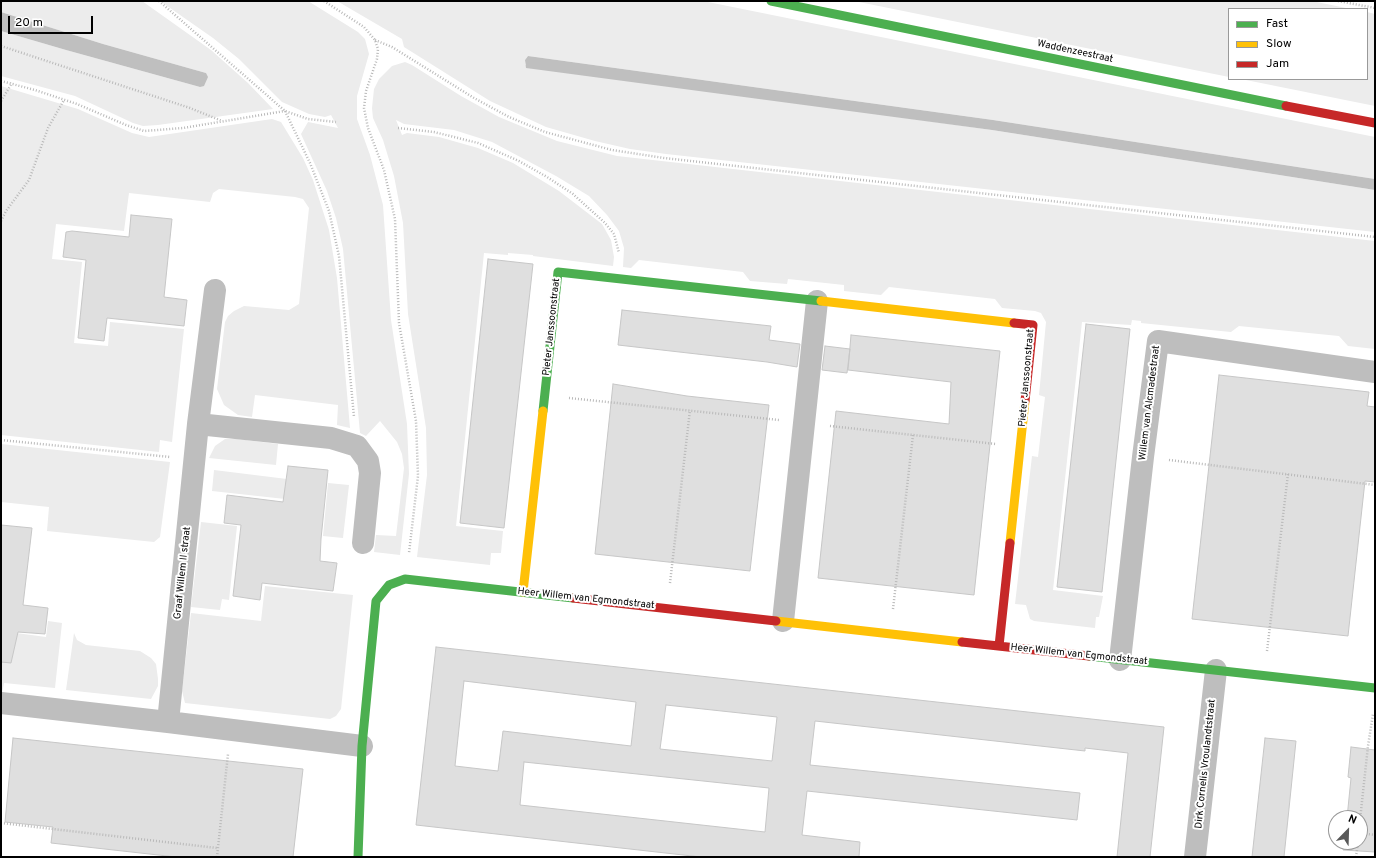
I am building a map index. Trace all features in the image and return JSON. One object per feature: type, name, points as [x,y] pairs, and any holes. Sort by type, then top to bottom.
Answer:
[{"type":"street","name":"Waddenzeestraat","points":[[770,1],[1189,87],[1375,123]]},
{"type":"street","name":"Pieter Janssoonstraat","points":[[523,592],[558,272],[1033,325],[998,646]]},
{"type":"street","name":"Graaf Willem II straat","points":[[168,722],[198,424],[215,290]]},
{"type":"street","points":[[783,621],[817,301]]},
{"type":"street","name":"Willem van Alcmadestraat","points":[[1120,660],[1158,341],[1375,372]]},
{"type":"street","points":[[198,424],[331,438],[349,442],[357,446],[363,452],[368,461],[370,473],[363,543]]},
{"type":"street","name":"Heer Willem van Egmondstraat","points":[[362,746],[376,601],[389,585],[405,579],[1375,688]]},
{"type":"street","name":"Dirk Cornelis Vroulandtstraat","points":[[1195,857],[1216,670]]},
{"type":"street","points":[[1,703],[362,746],[358,857]]},
{"type":"path","points":[[159,1],[285,111],[308,119],[336,122]]},
{"type":"path","points":[[324,1],[364,27],[375,40],[378,49],[377,59],[366,91],[364,112],[384,170],[395,219],[400,323],[416,421],[418,453],[416,499],[405,579]]},
{"type":"path","points":[[1338,1],[1375,8]]},
{"type":"path","points":[[375,40],[392,47],[474,98],[509,117],[545,132],[612,150],[664,158],[1375,237]]},
{"type":"path","points":[[1,46],[190,108],[216,120],[224,121]]},
{"type":"path","points":[[1,80],[64,100],[144,131],[164,131],[285,111]]},
{"type":"path","points":[[1,101],[12,83]]},
{"type":"path","points":[[1,221],[6,211],[30,180],[36,167],[38,156],[46,134],[64,100]]},
{"type":"path","points":[[285,111],[322,192],[329,211],[339,256],[355,428],[349,442]]},
{"type":"path","points":[[398,128],[434,132],[478,143],[519,161],[573,194],[592,209],[614,234],[620,254],[618,278]]},
{"type":"path","points":[[667,608],[690,410]]},
{"type":"path","points":[[890,633],[914,435]]},
{"type":"path","points":[[1,440],[195,460]]},
{"type":"path","points":[[1143,457],[1375,485]]},
{"type":"path","points":[[1265,676],[1288,474]]},
{"type":"path","points":[[1361,810],[1368,746],[1374,712]]},
{"type":"path","points":[[217,857],[231,730]]},
{"type":"path","points":[[1,823],[217,848]]},
{"type":"shaded area","points":[[1,1],[142,1],[211,50],[248,83],[273,109],[143,126],[133,123],[75,96],[1,76],[1,31],[200,87],[206,73],[103,44],[1,12]]},
{"type":"shaded area","points":[[160,1],[308,1],[358,32],[365,39],[369,54],[357,96],[357,119],[370,155],[383,205],[391,320],[407,424],[409,474],[400,555],[374,552],[376,535],[396,536],[404,468],[402,454],[397,442],[380,421],[366,436],[360,433],[343,249],[336,218],[327,191],[301,134],[308,122],[338,128],[331,115],[325,117],[309,114],[282,102],[239,59],[213,38]]},
{"type":"shaded area","points":[[337,1],[703,1],[1375,137],[1375,179],[993,120],[528,56],[525,60],[525,65],[992,130],[1375,190],[1375,232],[630,149],[546,127],[490,101],[404,47],[402,39]]},
{"type":"shaded area","points":[[854,1],[1312,1],[1346,8],[1228,8],[1228,77]]},
{"type":"shaded area","points":[[1,12],[103,44],[206,73],[208,77],[204,86],[200,87],[1,31]]},
{"type":"shaded area","points":[[1368,12],[1375,14],[1375,106],[1246,80],[1368,80]]},
{"type":"shaded area","points":[[528,56],[993,120],[1375,179],[1375,190],[992,130],[526,68],[525,60]]},
{"type":"shaded area","points":[[405,62],[499,117],[557,141],[617,156],[1375,241],[1375,349],[1348,346],[1339,336],[1239,326],[1231,332],[1141,323],[1141,321],[1132,320],[1131,325],[1082,322],[1053,590],[1103,596],[1099,617],[1096,617],[1095,628],[1034,621],[1030,619],[1026,605],[1015,604],[1032,456],[1038,457],[1045,397],[1039,395],[1046,322],[1041,313],[1035,311],[1002,308],[995,299],[889,287],[881,295],[844,291],[844,285],[788,279],[787,284],[750,281],[743,272],[639,260],[631,268],[623,267],[624,248],[619,231],[607,215],[589,196],[556,176],[492,142],[454,130],[404,124],[396,120],[402,135],[407,133],[439,137],[478,148],[513,163],[559,191],[602,224],[611,240],[614,257],[613,266],[533,255],[484,253],[456,526],[503,531],[501,553],[491,553],[490,565],[417,557],[427,475],[426,428],[408,314],[403,223],[394,176],[383,140],[373,118],[372,108],[374,89],[379,79],[392,66]]},
{"type":"shaded area","points":[[1,86],[78,109],[132,133],[149,137],[272,119],[281,122],[303,158],[313,180],[329,230],[337,278],[350,428],[337,425],[338,405],[255,395],[252,417],[238,415],[224,405],[217,389],[225,322],[228,316],[244,306],[289,310],[299,304],[309,208],[303,199],[295,197],[219,189],[213,193],[210,202],[129,193],[124,231],[56,224],[52,259],[82,262],[74,343],[108,346],[110,322],[184,329],[172,442],[160,440],[159,452],[1,435]]},
{"type":"shaded area","points":[[225,439],[278,444],[276,465],[209,458],[215,446]]},
{"type":"shaded area","points":[[1,444],[170,462],[160,537],[154,542],[47,531],[49,507],[1,502]]},
{"type":"shaded area","points":[[214,470],[287,479],[285,499],[212,491]]},
{"type":"shaded area","points":[[328,483],[349,485],[343,538],[323,536]]},
{"type":"shaded area","points":[[201,522],[237,526],[229,600],[222,599],[220,610],[191,607]]},
{"type":"shaded area","points":[[265,586],[353,595],[341,709],[336,716],[330,719],[185,703],[182,691],[191,613],[261,621]]},
{"type":"shaded area","points":[[48,621],[62,623],[55,688],[4,683],[1,693],[1,631],[46,637]]},
{"type":"shaded area","points":[[74,633],[77,640],[86,645],[140,651],[151,658],[156,664],[158,686],[151,699],[66,690]]},
{"type":"building","points":[[131,215],[172,219],[164,297],[187,300],[184,326],[107,318],[104,341],[78,338],[86,260],[63,257],[66,232],[72,231],[129,237]]},
{"type":"building","points":[[488,259],[533,264],[504,528],[460,523]]},
{"type":"building","points":[[622,310],[771,326],[769,340],[800,344],[797,367],[767,362],[618,345]]},
{"type":"building","points":[[1086,324],[1130,329],[1102,592],[1057,587]]},
{"type":"building","points":[[851,335],[1000,351],[974,595],[818,578],[836,411],[949,424],[951,382],[848,370]]},
{"type":"building","points":[[825,346],[850,349],[847,373],[822,370]]},
{"type":"building","points":[[1219,375],[1369,392],[1367,406],[1375,407],[1375,482],[1365,481],[1348,636],[1192,619]]},
{"type":"building","points":[[613,384],[687,396],[769,405],[750,571],[595,554]]},
{"type":"building","points":[[288,466],[328,470],[320,561],[337,563],[333,591],[262,583],[260,600],[233,596],[241,525],[224,523],[227,495],[283,502]]},
{"type":"building","points":[[1,525],[32,528],[23,605],[48,608],[45,634],[18,632],[11,663],[1,662]]},
{"type":"building","points":[[436,647],[1164,727],[1150,857],[1117,857],[1128,753],[1085,748],[1085,751],[815,721],[810,765],[1080,793],[1077,820],[807,791],[802,835],[860,842],[859,857],[701,857],[416,825]],"holes":[[[464,681],[636,702],[631,746],[503,731],[498,771],[455,766]],[[666,705],[777,717],[772,761],[660,749]],[[524,762],[769,788],[765,832],[520,805]]]},
{"type":"building","points":[[13,738],[303,769],[293,857],[176,857],[51,843],[53,827],[5,822]]},
{"type":"building","points":[[1265,738],[1296,741],[1284,857],[1252,857]]},
{"type":"building","points":[[1351,747],[1375,750],[1375,852],[1343,850],[1368,850],[1368,810],[1348,810],[1351,778],[1348,777]]},
{"type":"traffic: fast","points":[[771,1],[1286,106]]},
{"type":"traffic: fast","points":[[543,411],[558,272],[821,301]]},
{"type":"traffic: fast","points":[[358,857],[362,746],[376,601],[389,585],[405,579],[573,598]]},
{"type":"traffic: fast","points":[[1089,656],[1375,688]]},
{"type":"traffic: slow","points":[[821,301],[1014,323]]},
{"type":"traffic: slow","points":[[1010,543],[1025,401]]},
{"type":"traffic: slow","points":[[523,592],[543,411]]},
{"type":"traffic: slow","points":[[776,621],[962,642]]},
{"type":"traffic: jam","points":[[1286,106],[1375,123]]},
{"type":"traffic: jam","points":[[1014,323],[1033,325],[1025,401]]},
{"type":"traffic: jam","points":[[999,646],[1010,543]]},
{"type":"traffic: jam","points":[[573,598],[776,621]]},
{"type":"traffic: jam","points":[[962,642],[1089,656]]}]
